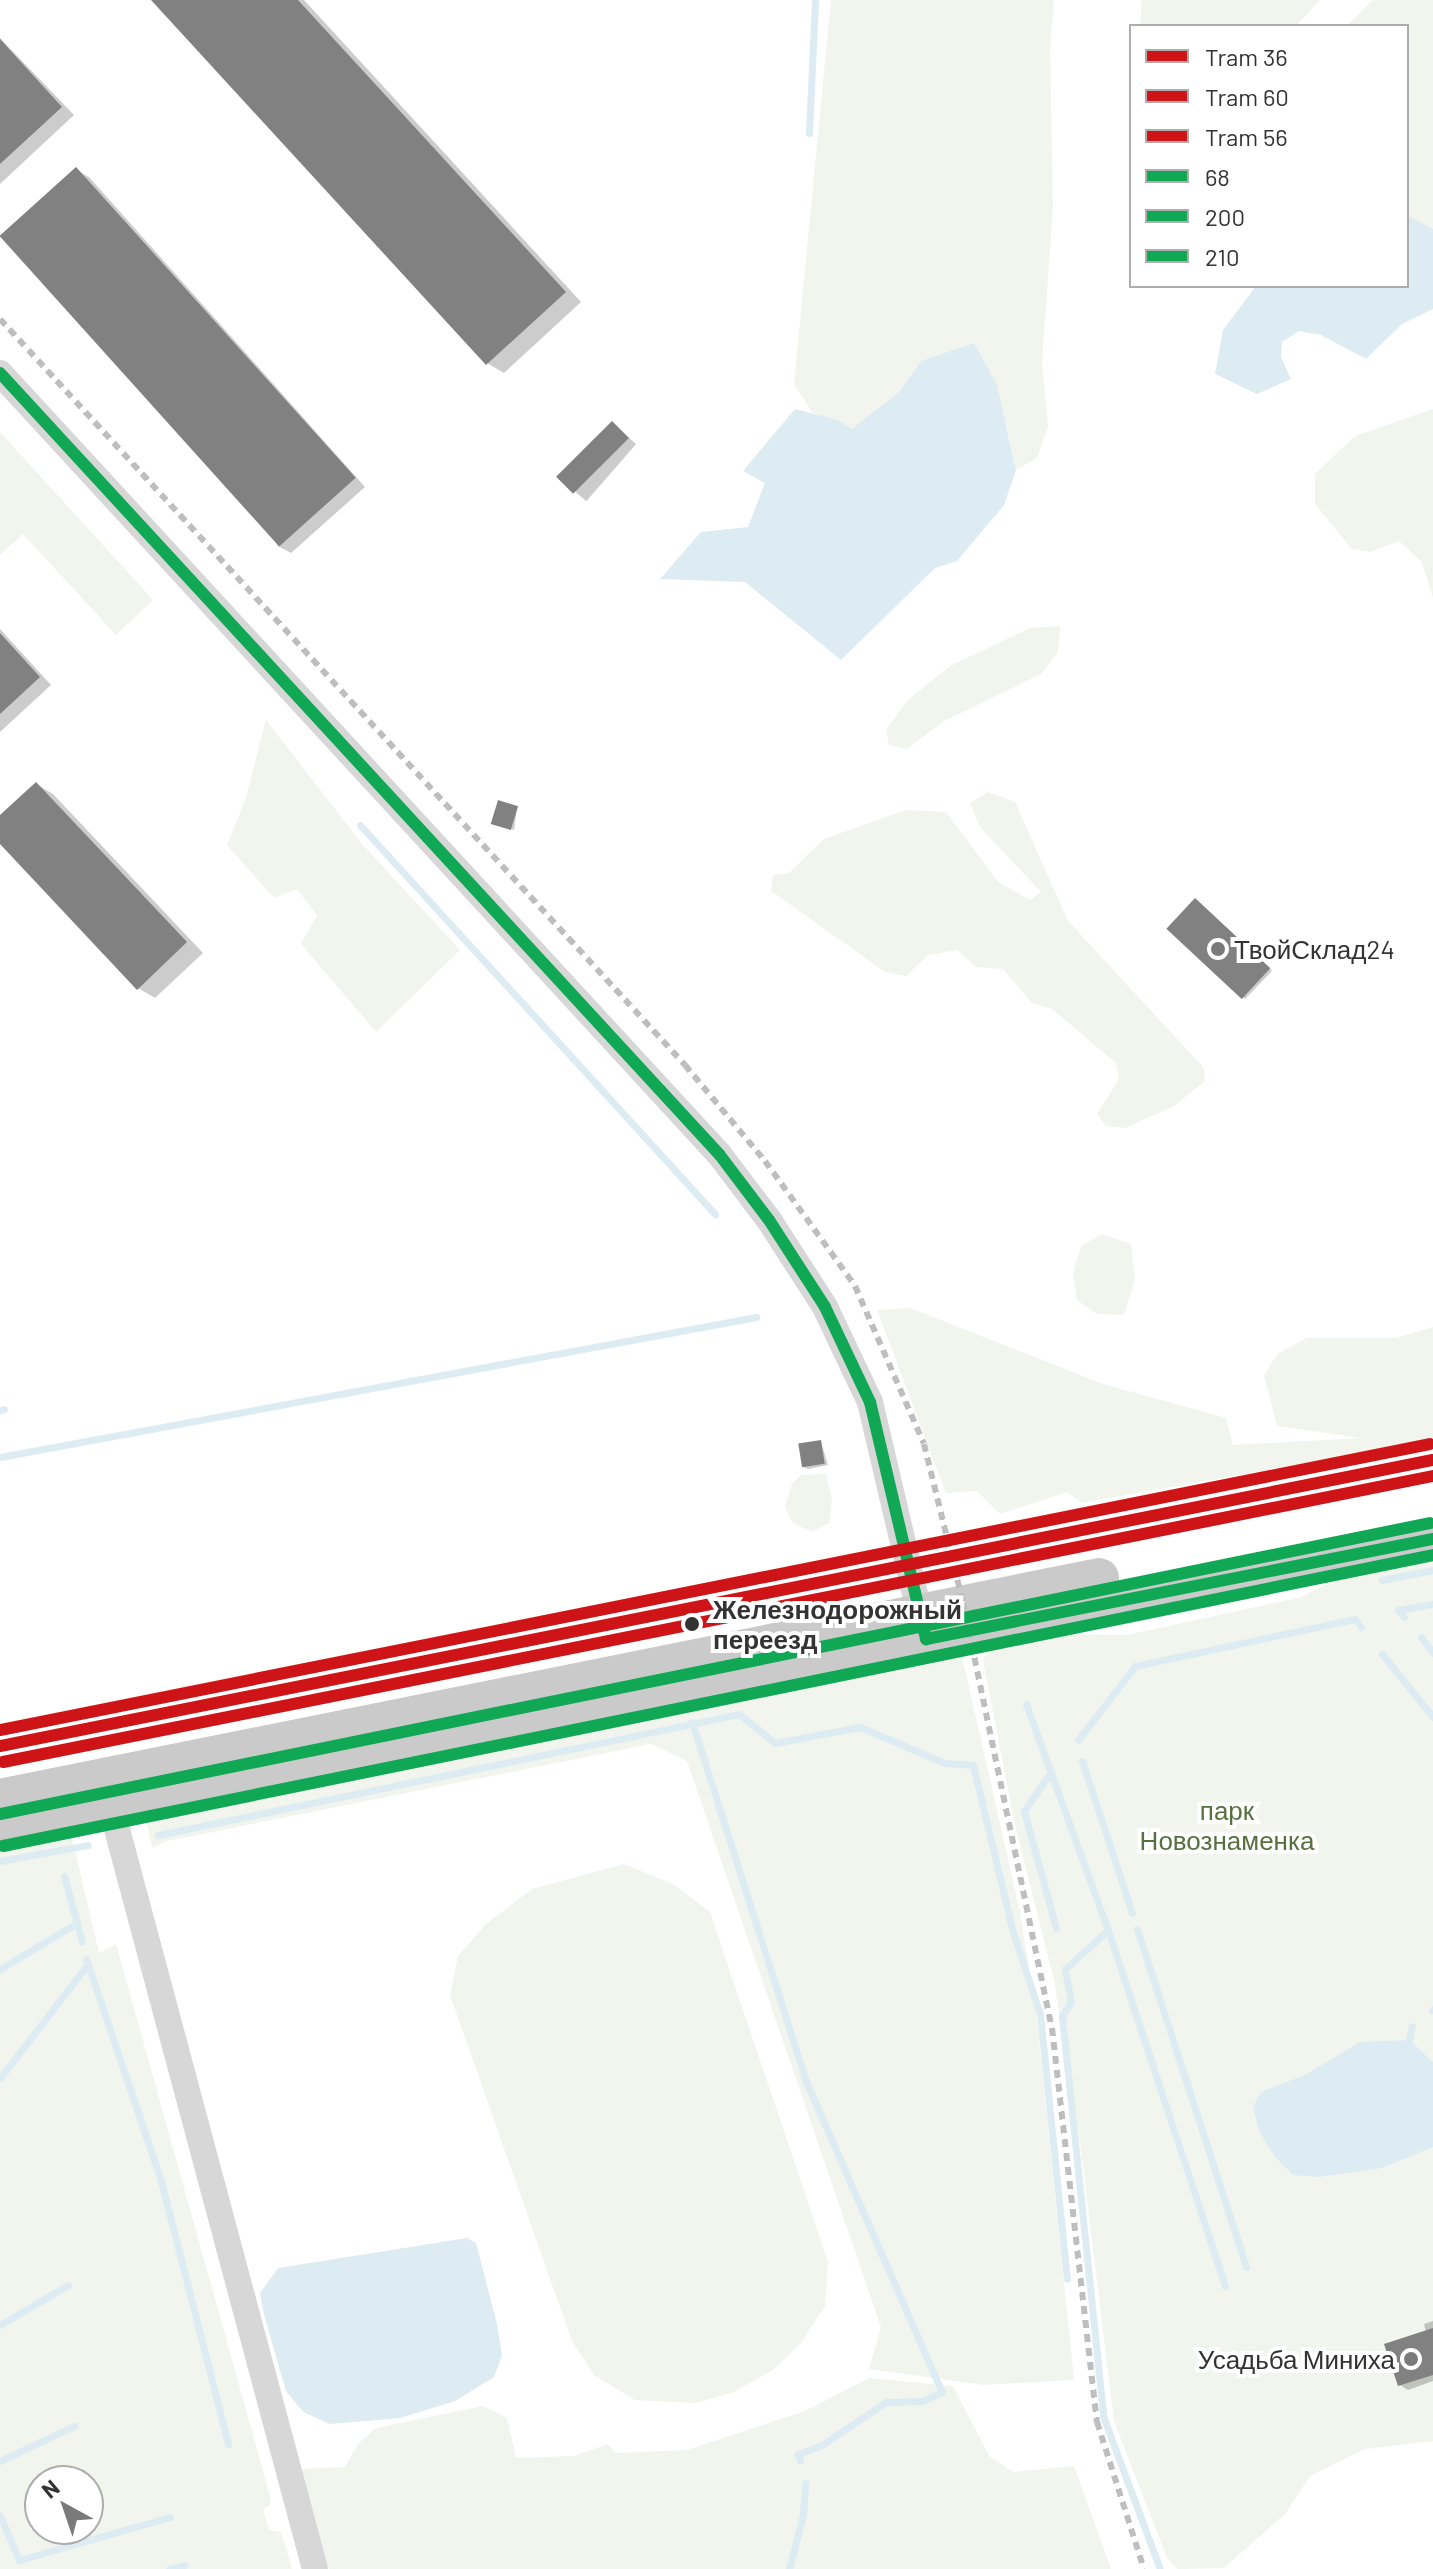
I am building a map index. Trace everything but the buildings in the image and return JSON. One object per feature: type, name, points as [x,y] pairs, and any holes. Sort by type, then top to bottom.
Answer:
[{"type":"main road","points":[[0,1830],[108,1793],[1433,1516]]},
{"type":"main road","points":[[923,1625],[1433,1539]]},
{"type":"main road","points":[[0,1799],[108,1793]]},
{"type":"street","points":[[0,373],[719,1154],[769,1220],[825,1307],[870,1402],[923,1625]]},
{"type":"street","points":[[108,1793],[315,2569]]},
{"type":"green space","points":[[831,0],[1054,0],[1050,48],[1053,209],[1042,362],[1048,426],[1037,458],[1016,470],[1006,423],[921,361],[899,392],[852,430],[812,412],[794,384]]},
{"type":"green space","points":[[1142,0],[1320,0],[1298,24],[1140,24]]},
{"type":"green space","points":[[1373,0],[1433,0],[1433,229],[1409,216],[1409,24],[1348,24]]},
{"type":"green space","points":[[1433,409],[1433,598],[1422,562],[1399,541],[1371,552],[1352,549],[1315,504],[1315,474],[1355,436]]},
{"type":"green space","points":[[0,432],[153,600],[116,635],[23,534],[0,555]]},
{"type":"green space","points":[[1060,626],[1058,652],[1041,674],[944,721],[907,749],[889,745],[886,730],[908,700],[950,666],[1030,628]]},
{"type":"green space","points":[[266,720],[362,844],[460,950],[376,1032],[301,944],[317,915],[297,889],[274,898],[227,845],[246,798]]},
{"type":"green space","points":[[988,792],[1015,802],[1068,921],[1204,1068],[1205,1081],[1174,1106],[1125,1128],[1106,1126],[1097,1114],[1119,1079],[1116,1063],[1052,1009],[1032,1003],[1003,969],[976,967],[957,950],[928,955],[906,976],[885,972],[771,891],[773,875],[789,873],[824,839],[906,810],[946,812],[998,882],[1030,900],[1041,892],[980,827],[970,803]]},
{"type":"green space","points":[[1102,1234],[1131,1244],[1135,1279],[1124,1315],[1097,1314],[1077,1300],[1073,1274],[1081,1246]]},
{"type":"green space","points":[[910,1308],[1103,1384],[1226,1418],[1233,1445],[1361,1438],[1277,1426],[1264,1376],[1277,1354],[1307,1338],[1396,1338],[1433,1327],[1433,1440],[1082,1503],[1067,1492],[1000,1514],[977,1491],[946,1493],[877,1310]]},
{"type":"green space","points":[[826,1474],[832,1501],[829,1523],[812,1532],[793,1523],[785,1507],[792,1484],[801,1475]]},
{"type":"green space","name":"парк Новознаменка","points":[[1433,1557],[1433,2441],[1365,2449],[1310,2476],[1285,2514],[1224,2568],[1177,2569],[1167,2558],[1114,2421],[1081,2150],[1054,1980],[1014,1821],[983,1660],[993,1644],[1052,1634],[1127,1635],[1302,1597],[1338,1578]]},
{"type":"green space","points":[[962,1656],[1020,1912],[1037,2020],[1074,2380],[984,2385],[869,2369],[881,2327],[687,1761],[651,1744],[167,1841],[152,1848],[147,1823],[334,1781]]},
{"type":"green space","points":[[71,1834],[99,1953],[116,1944],[270,2496],[270,2506],[263,2509],[269,2530],[281,2532],[292,2569],[0,2569],[0,1848]]},
{"type":"green space","points":[[624,1864],[673,1884],[710,1912],[828,2262],[825,2306],[801,2343],[773,2370],[734,2392],[696,2403],[635,2400],[594,2375],[572,2341],[450,1995],[458,1956],[486,1924],[532,1889]]},
{"type":"green space","points":[[869,2378],[953,2386],[989,2456],[1013,2472],[1074,2466],[1111,2569],[329,2569],[299,2469],[345,2467],[358,2444],[376,2428],[483,2406],[507,2418],[516,2458],[574,2456],[608,2444],[616,2453],[687,2450],[805,2411]]},
{"type":"shaded area","points":[[1409,216],[1433,229],[1433,309],[1402,324],[1366,359],[1321,335],[1299,331],[1282,342],[1281,357],[1291,379],[1257,394],[1215,374],[1223,330],[1254,288],[1409,288]]},
{"type":"shaded area","points":[[974,343],[997,385],[1016,470],[1004,505],[957,561],[935,568],[841,660],[745,582],[660,579],[701,532],[748,527],[765,483],[743,471],[795,409],[838,420],[852,429],[899,392],[921,361]]},
{"type":"shaded area","points":[[1409,2040],[1433,2062],[1433,2147],[1382,2168],[1319,2177],[1293,2175],[1275,2157],[1259,2131],[1253,2107],[1261,2092],[1305,2075],[1360,2042]]},
{"type":"shaded area","points":[[467,2238],[476,2243],[497,2324],[502,2356],[494,2377],[455,2401],[400,2418],[330,2424],[303,2412],[286,2391],[260,2293],[278,2268]]},
{"type":"waterway","points":[[809,133],[815,0]]},
{"type":"waterway","points":[[360,825],[715,1214]]},
{"type":"waterway","points":[[0,1457],[756,1317]]},
{"type":"waterway","points":[[0,1410],[4,1409]]},
{"type":"waterway","points":[[1382,1580],[1433,1570]]},
{"type":"waterway","points":[[1404,1617],[1398,1610],[1433,1604]]},
{"type":"waterway","points":[[1078,1740],[1135,1666],[1355,1619],[1361,1627]]},
{"type":"waterway","points":[[1421,1637],[1433,1653]]},
{"type":"waterway","points":[[1382,1654],[1433,1717]]},
{"type":"waterway","points":[[1026,1704],[1108,1930],[1225,2286]]},
{"type":"waterway","points":[[158,1835],[739,1714],[775,1743],[860,1727],[945,1763],[973,1765],[1012,1929],[1040,2014],[1067,2279]]},
{"type":"waterway","points":[[692,1722],[805,2079],[942,2392],[922,2401],[886,2402],[822,2445],[798,2454],[800,2461]]},
{"type":"waterway","points":[[1082,1761],[1132,1913]]},
{"type":"waterway","points":[[1050,1773],[1024,1811],[1056,1928]]},
{"type":"waterway","points":[[0,1861],[88,1845]]},
{"type":"waterway","points":[[64,1876],[82,1942]]},
{"type":"waterway","points":[[0,1969],[77,1923]]},
{"type":"waterway","points":[[1137,1929],[1246,2267]]},
{"type":"waterway","points":[[1108,1930],[1065,1969],[1071,2002],[1062,2016],[1103,2416],[1160,2569]]},
{"type":"waterway","points":[[86,1959],[160,2177],[228,2444]]},
{"type":"waterway","points":[[0,2078],[87,1965]]},
{"type":"waterway","points":[[1409,2040],[1412,2026]]},
{"type":"waterway","points":[[0,2325],[68,2285]]},
{"type":"waterway","points":[[0,2461],[74,2426]]},
{"type":"waterway","points":[[789,2569],[803,2515],[805,2483]]},
{"type":"waterway","points":[[0,2516],[19,2560],[170,2517]]},
{"type":"waterway","points":[[169,2569],[185,2565]]},
{"type":"railway","points":[[0,319],[685,1065],[765,1161],[855,1286],[924,1444],[963,1603],[1052,2028],[1097,2422],[1144,2569]]},
{"type":"tram line","name":"56","points":[[0,1730],[1430,1444]]},
{"type":"tram line","name":"36","points":[[0,1746],[1433,1460]]},
{"type":"tram line","name":"60","points":[[3,1762],[1433,1476]]},
{"type":"transit line","name":"68","points":[[0,373],[719,1154],[769,1220],[825,1307],[870,1402],[926,1639],[1433,1539]]},
{"type":"transit line","name":"210","points":[[0,1814],[1430,1523]]},
{"type":"transit line","name":"200","points":[[3,1846],[1433,1555]]},
{"type":"place","name":"ТвойСклад24","points":[[1218,949]]},
{"type":"place","name":"Железнодорожный переезд","points":[[692,1624]]},
{"type":"place","name":"Усадьба Миниха","points":[[1411,2359]]}]
